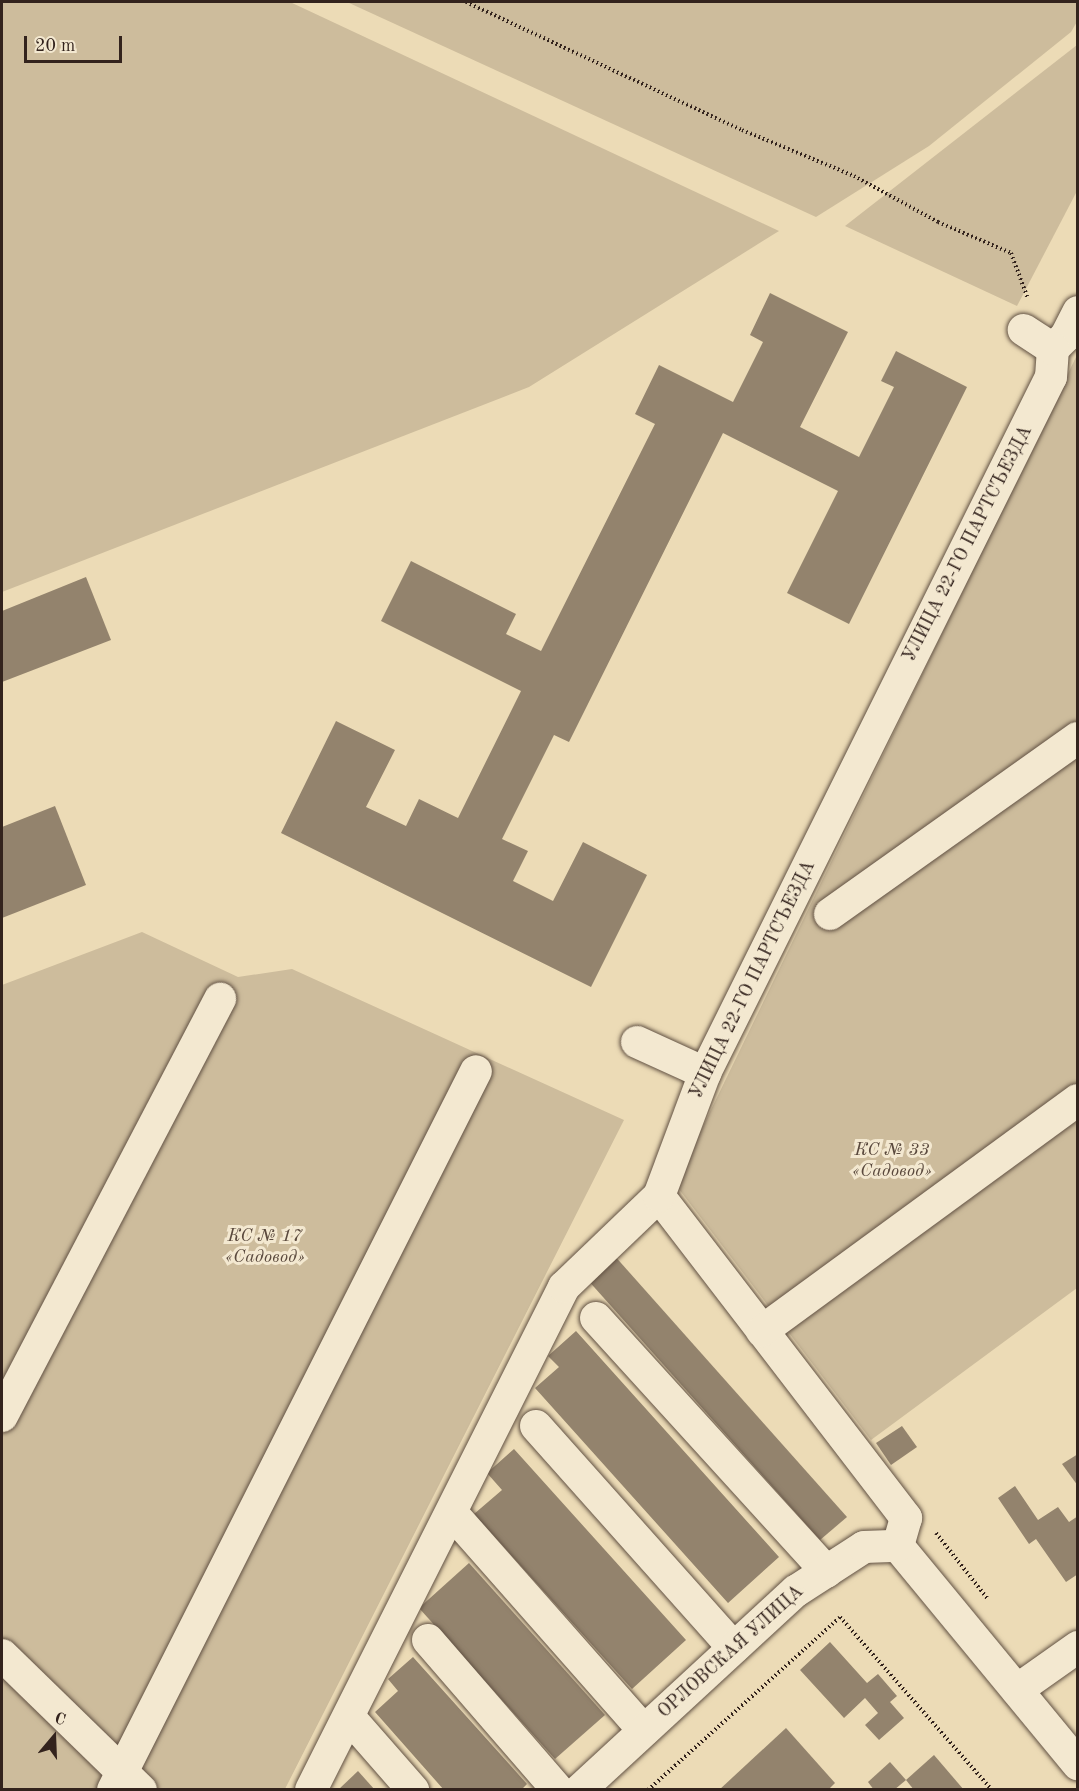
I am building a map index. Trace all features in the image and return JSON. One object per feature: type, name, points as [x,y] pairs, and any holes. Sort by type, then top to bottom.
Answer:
[{"type":"street","name":"УЛИЦА 22-ГО ПАРТСЪЕЗДА","points":[[659,1196],[705,1072],[1051,377],[1061,366],[1066,336],[1077,312]]},
{"type":"street","points":[[1026,316],[1061,366]]},
{"type":"street","points":[[830,914],[1077,738]]},
{"type":"street","points":[[2,1416],[220,999]]},
{"type":"street","points":[[637,1042],[705,1072]]},
{"type":"street","points":[[2,1655],[125,1784],[477,1071]]},
{"type":"street","points":[[762,1331],[1077,1100]]},
{"type":"street","points":[[311,1790],[350,1718],[564,1287],[659,1196],[906,1518],[898,1546],[1077,1764]]},
{"type":"street","points":[[596,1318],[827,1572]]},
{"type":"street","points":[[536,1426],[734,1648]]},
{"type":"street","points":[[452,1513],[644,1731]]},
{"type":"street","name":"ОРЛОВСКАЯ УЛИЦА","points":[[580,1790],[796,1591],[864,1547],[898,1546]]},
{"type":"street","points":[[428,1640],[558,1790]]},
{"type":"street","points":[[1017,1690],[1077,1647]]},
{"type":"street","points":[[350,1718],[413,1790]]},
{"type":"path","points":[[466,2],[742,130],[854,176],[938,222],[1011,253],[1026,316]]},
{"type":"path","points":[[648,1790],[840,1617],[992,1790]]},
{"type":"green space","points":[[2,2],[290,2],[779,231],[529,387],[2,592]]},
{"type":"green space","points":[[347,2],[1077,2],[1078,20],[1071,32],[929,146],[816,217]]},
{"type":"green space","points":[[1077,45],[1077,191],[1017,306],[845,226]]},
{"type":"green space","name":"КС № 33 «Садовод»","points":[[1077,355],[1077,1288],[871,1440],[675,1184]]},
{"type":"green space","name":"КС № 17 «Садовод»","points":[[142,932],[238,977],[292,969],[624,1120],[285,1789],[2,1790],[2,985]]},
{"type":"building","points":[[770,293],[848,332],[800,427],[859,457],[894,387],[881,381],[896,351],[967,387],[849,624],[787,593],[838,491],[723,433],[569,742],[554,735],[502,839],[528,851],[513,881],[553,901],[583,842],[647,875],[591,987],[281,833],[336,721],[395,750],[366,807],[406,826],[419,799],[458,818],[521,691],[381,621],[411,561],[516,614],[506,634],[541,651],[655,424],[635,414],[659,365],[733,402],[763,342],[750,335]]},
{"type":"building","points":[[86,577],[111,640],[2,682],[2,611]]},
{"type":"building","points":[[55,806],[86,885],[2,918],[2,827]]},
{"type":"building","points":[[613,1254],[847,1517],[820,1540],[586,1278]]},
{"type":"building","points":[[576,1331],[779,1557],[728,1603],[535,1388],[559,1367],[548,1356]]},
{"type":"building","points":[[902,1426],[917,1447],[891,1465],[876,1443]]},
{"type":"building","points":[[514,1449],[686,1640],[632,1689],[474,1514],[502,1490],[487,1473]]},
{"type":"building","points":[[1078,1454],[1078,1486],[1062,1464]]},
{"type":"building","points":[[1015,1486],[1038,1520],[1058,1507],[1069,1522],[1078,1516],[1078,1574],[1066,1582],[1036,1539],[1029,1544],[998,1498]]},
{"type":"building","points":[[469,1563],[605,1715],[555,1759],[419,1608]]},
{"type":"building","points":[[830,1642],[867,1683],[878,1674],[897,1696],[890,1702],[904,1718],[879,1740],[865,1725],[878,1713],[865,1698],[844,1718],[800,1670]]},
{"type":"building","points":[[413,1657],[527,1784],[521,1790],[444,1790],[375,1712],[398,1691],[388,1679]]},
{"type":"building","points":[[786,1728],[835,1783],[828,1790],[719,1790]]},
{"type":"building","points":[[934,1755],[964,1790],[914,1790],[906,1780]]},
{"type":"building","points":[[890,1762],[906,1780],[894,1790],[874,1790],[868,1782]]},
{"type":"building","points":[[358,1771],[375,1790],[338,1790]]}]
